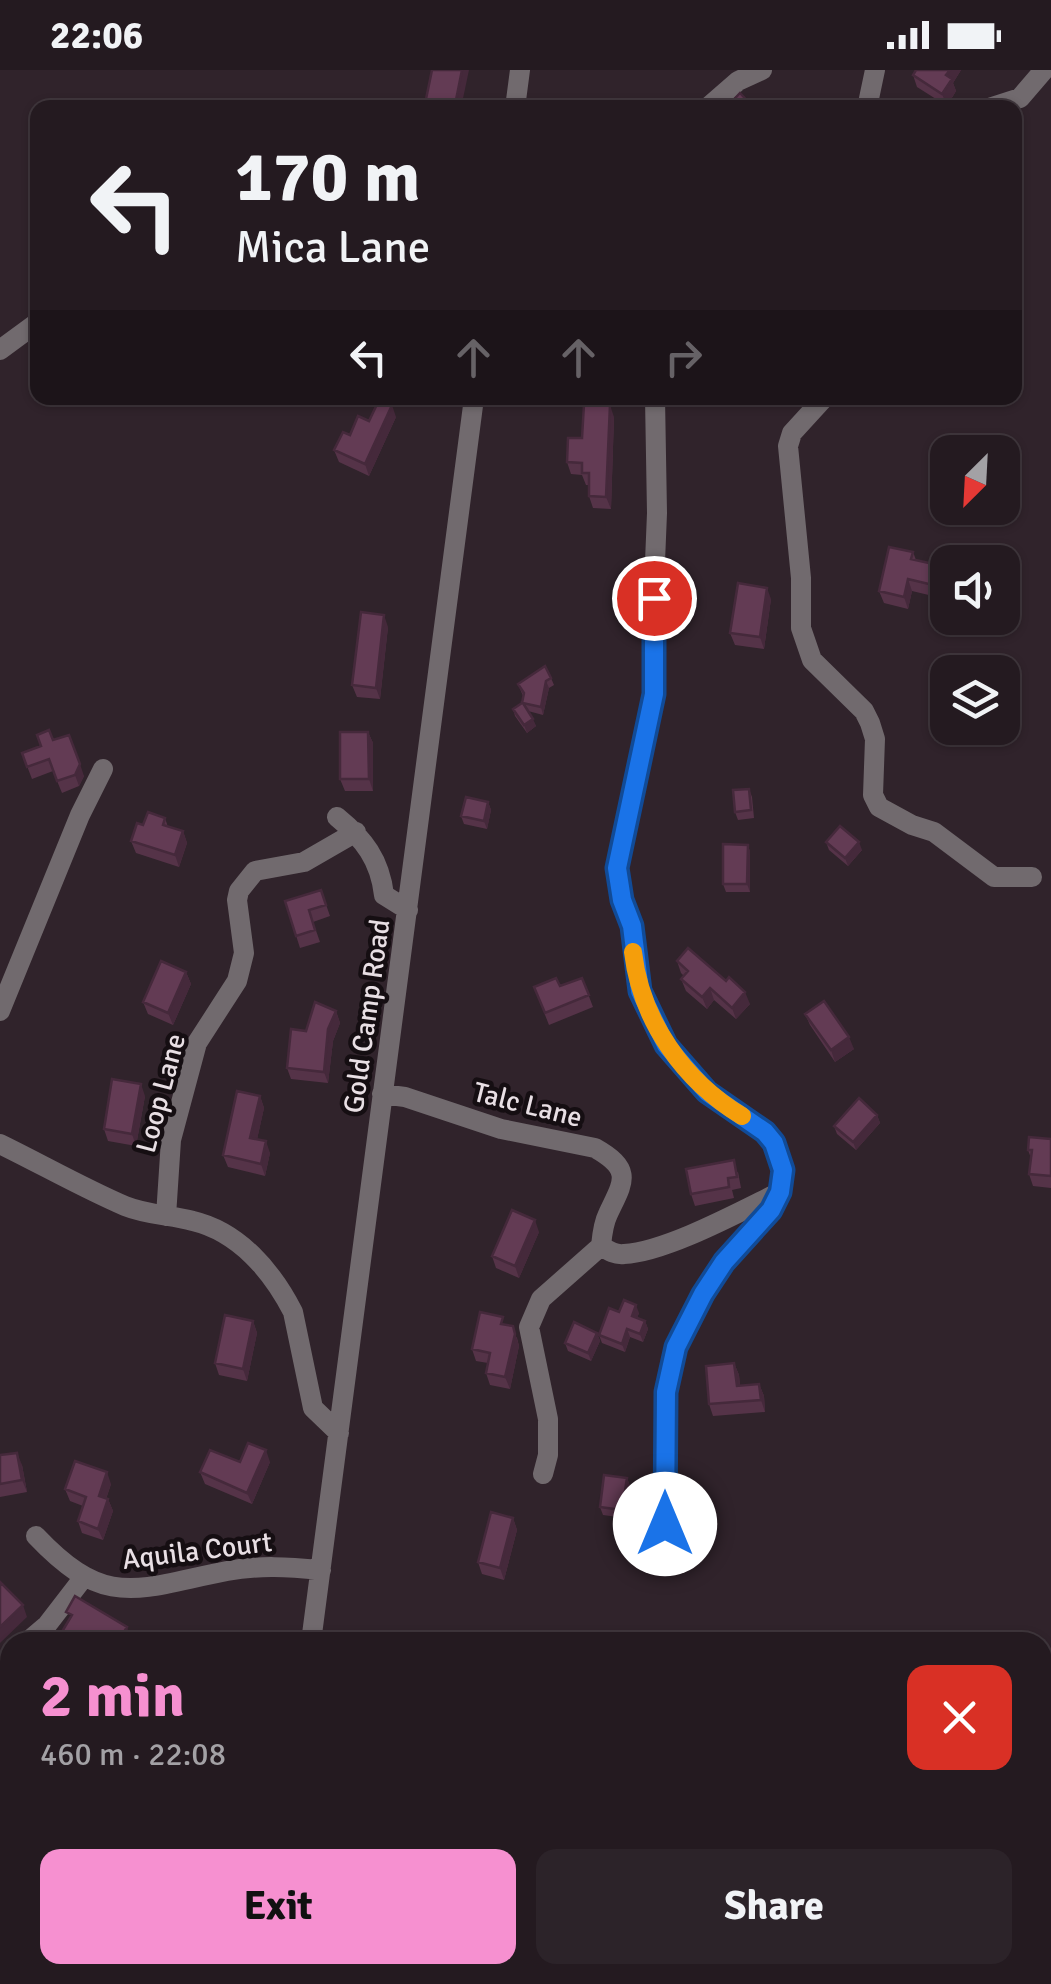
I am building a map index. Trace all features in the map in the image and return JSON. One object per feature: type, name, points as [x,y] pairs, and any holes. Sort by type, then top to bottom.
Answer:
[{"type":"street","points":[[516,100],[520,70]]},
{"type":"street","points":[[715,100],[738,81],[762,70]]},
{"type":"street","points":[[869,100],[875,70]]},
{"type":"street","points":[[1014,100],[1044,70]]},
{"type":"street","points":[[0,350],[30,328]]},
{"type":"street","name":"Gold Camp Road","points":[[312,1632],[473,405]]},
{"type":"street","points":[[654,405],[658,513],[652,635],[654,694],[617,868],[622,900],[632,926],[640,991],[666,1045],[707,1092],[774,1143],[783,1170],[780,1192],[771,1210],[738,1244],[703,1294],[676,1347],[666,1392],[665,1524],[660,1553]]},
{"type":"street","points":[[818,405],[792,433],[788,446],[801,578],[801,628],[812,660],[864,711],[870,723],[875,739],[874,795],[880,807],[934,832],[994,877],[1032,877]]},
{"type":"street","points":[[0,1011],[102,769]]},
{"type":"street","points":[[337,817],[356,832],[377,863],[384,895],[408,910]]},
{"type":"street","name":"Loop Lane","points":[[166,1216],[168,1156],[196,1043],[232,990],[242,965],[239,891],[255,870],[304,862],[356,832]]},
{"type":"street","name":"Talc Lane","points":[[382,1094],[405,1097],[532,1136],[595,1148],[608,1155],[619,1166],[624,1179],[618,1200],[607,1215],[602,1246]]},
{"type":"street","points":[[0,1144],[125,1206],[219,1229],[246,1248],[293,1312],[313,1408],[339,1433]]},
{"type":"street","points":[[543,1474],[548,1455],[548,1419],[529,1327],[541,1300],[602,1246],[625,1254],[640,1250],[710,1226],[780,1192]]},
{"type":"street","name":"Aquila Court","points":[[36,1536],[58,1560],[84,1577],[128,1590],[259,1566],[320,1570]]},
{"type":"street","points":[[39,1632],[84,1577]]},
{"type":"building","points":[[432,70],[462,70],[456,100],[426,99]]},
{"type":"building","points":[[916,70],[950,70],[946,75],[952,79],[942,94],[913,75]]},
{"type":"building","points":[[377,405],[392,405],[365,464],[334,450],[343,432],[350,435],[358,416],[369,421]]},
{"type":"building","points":[[584,405],[610,405],[606,497],[589,496],[589,473],[582,473],[582,463],[567,462],[568,438],[582,438]]},
{"type":"building","points":[[889,547],[913,552],[911,559],[930,563],[930,584],[908,579],[904,597],[879,591]]},
{"type":"building","points":[[738,583],[767,588],[760,637],[730,633]]},
{"type":"building","points":[[361,612],[384,615],[376,688],[352,685]]},
{"type":"building","points":[[545,666],[551,678],[546,681],[541,707],[523,703],[533,719],[524,725],[513,709],[522,703],[524,693],[518,684]]},
{"type":"building","points":[[49,730],[53,740],[69,735],[80,764],[75,775],[57,781],[49,759],[27,767],[22,753],[41,746],[37,735]]},
{"type":"building","points":[[340,732],[368,732],[369,779],[340,779]]},
{"type":"building","points":[[749,789],[751,810],[735,812],[733,790]]},
{"type":"building","points":[[466,797],[488,802],[484,821],[461,816]]},
{"type":"building","points":[[148,812],[165,818],[163,825],[183,831],[175,855],[131,841],[137,823],[143,825]]},
{"type":"building","points":[[840,826],[859,842],[845,858],[826,842]]},
{"type":"building","points":[[723,844],[748,845],[747,884],[723,884]]},
{"type":"building","points":[[321,890],[326,905],[309,910],[315,930],[296,936],[285,901]]},
{"type":"building","points":[[688,948],[745,992],[732,1008],[710,988],[702,997],[681,979],[688,971],[677,961]]},
{"type":"building","points":[[161,961],[186,972],[168,1013],[143,1002]]},
{"type":"building","points":[[556,978],[560,986],[582,978],[589,995],[545,1013],[534,987]]},
{"type":"building","points":[[824,1001],[849,1037],[831,1050],[805,1014]]},
{"type":"building","points":[[315,1002],[336,1011],[328,1029],[324,1072],[287,1068],[291,1029],[306,1031]]},
{"type":"building","points":[[112,1079],[141,1084],[132,1134],[104,1129]]},
{"type":"building","points":[[237,1091],[260,1096],[250,1138],[266,1141],[261,1164],[223,1155]]},
{"type":"building","points":[[859,1098],[877,1115],[853,1142],[834,1126]]},
{"type":"building","points":[[1029,1137],[1051,1139],[1051,1176],[1029,1174]]},
{"type":"building","points":[[734,1160],[737,1177],[728,1178],[729,1187],[691,1194],[686,1169]]},
{"type":"building","points":[[512,1210],[535,1220],[515,1266],[492,1256]]},
{"type":"building","points":[[624,1300],[636,1305],[632,1316],[645,1321],[640,1334],[627,1329],[622,1344],[599,1335],[609,1308],[619,1312]]},
{"type":"building","points":[[480,1312],[503,1317],[501,1324],[513,1326],[515,1334],[505,1377],[486,1373],[490,1353],[472,1349]]},
{"type":"building","points":[[225,1315],[253,1321],[243,1369],[215,1363]]},
{"type":"building","points":[[574,1322],[597,1333],[588,1353],[565,1343]]},
{"type":"building","points":[[734,1363],[737,1386],[759,1384],[761,1400],[709,1404],[706,1366]]},
{"type":"building","points":[[248,1443],[266,1450],[247,1493],[200,1472],[210,1450],[240,1462]]},
{"type":"building","points":[[17,1453],[22,1480],[0,1484],[0,1455]]},
{"type":"building","points":[[75,1461],[107,1472],[99,1496],[108,1499],[98,1529],[78,1521],[86,1497],[65,1489]]},
{"type":"building","points":[[604,1475],[627,1478],[622,1510],[600,1507]]},
{"type":"building","points":[[491,1512],[513,1518],[500,1568],[478,1562]]},
{"type":"building","points":[[0,1582],[23,1605],[0,1627]]},
{"type":"building","points":[[75,1596],[127,1627],[124,1632],[62,1632],[72,1615],[66,1612]]},
{"type":"slow traffic","points":[[633,952],[640,991],[666,1045],[707,1092],[742,1116]]},
{"type":"route","points":[[654,598],[654,694],[617,868],[622,900],[632,926],[640,991],[666,1045],[687,1072],[707,1092],[765,1132],[774,1143],[783,1170],[780,1192],[771,1210],[724,1262],[676,1347],[666,1392],[665,1524]]}]
